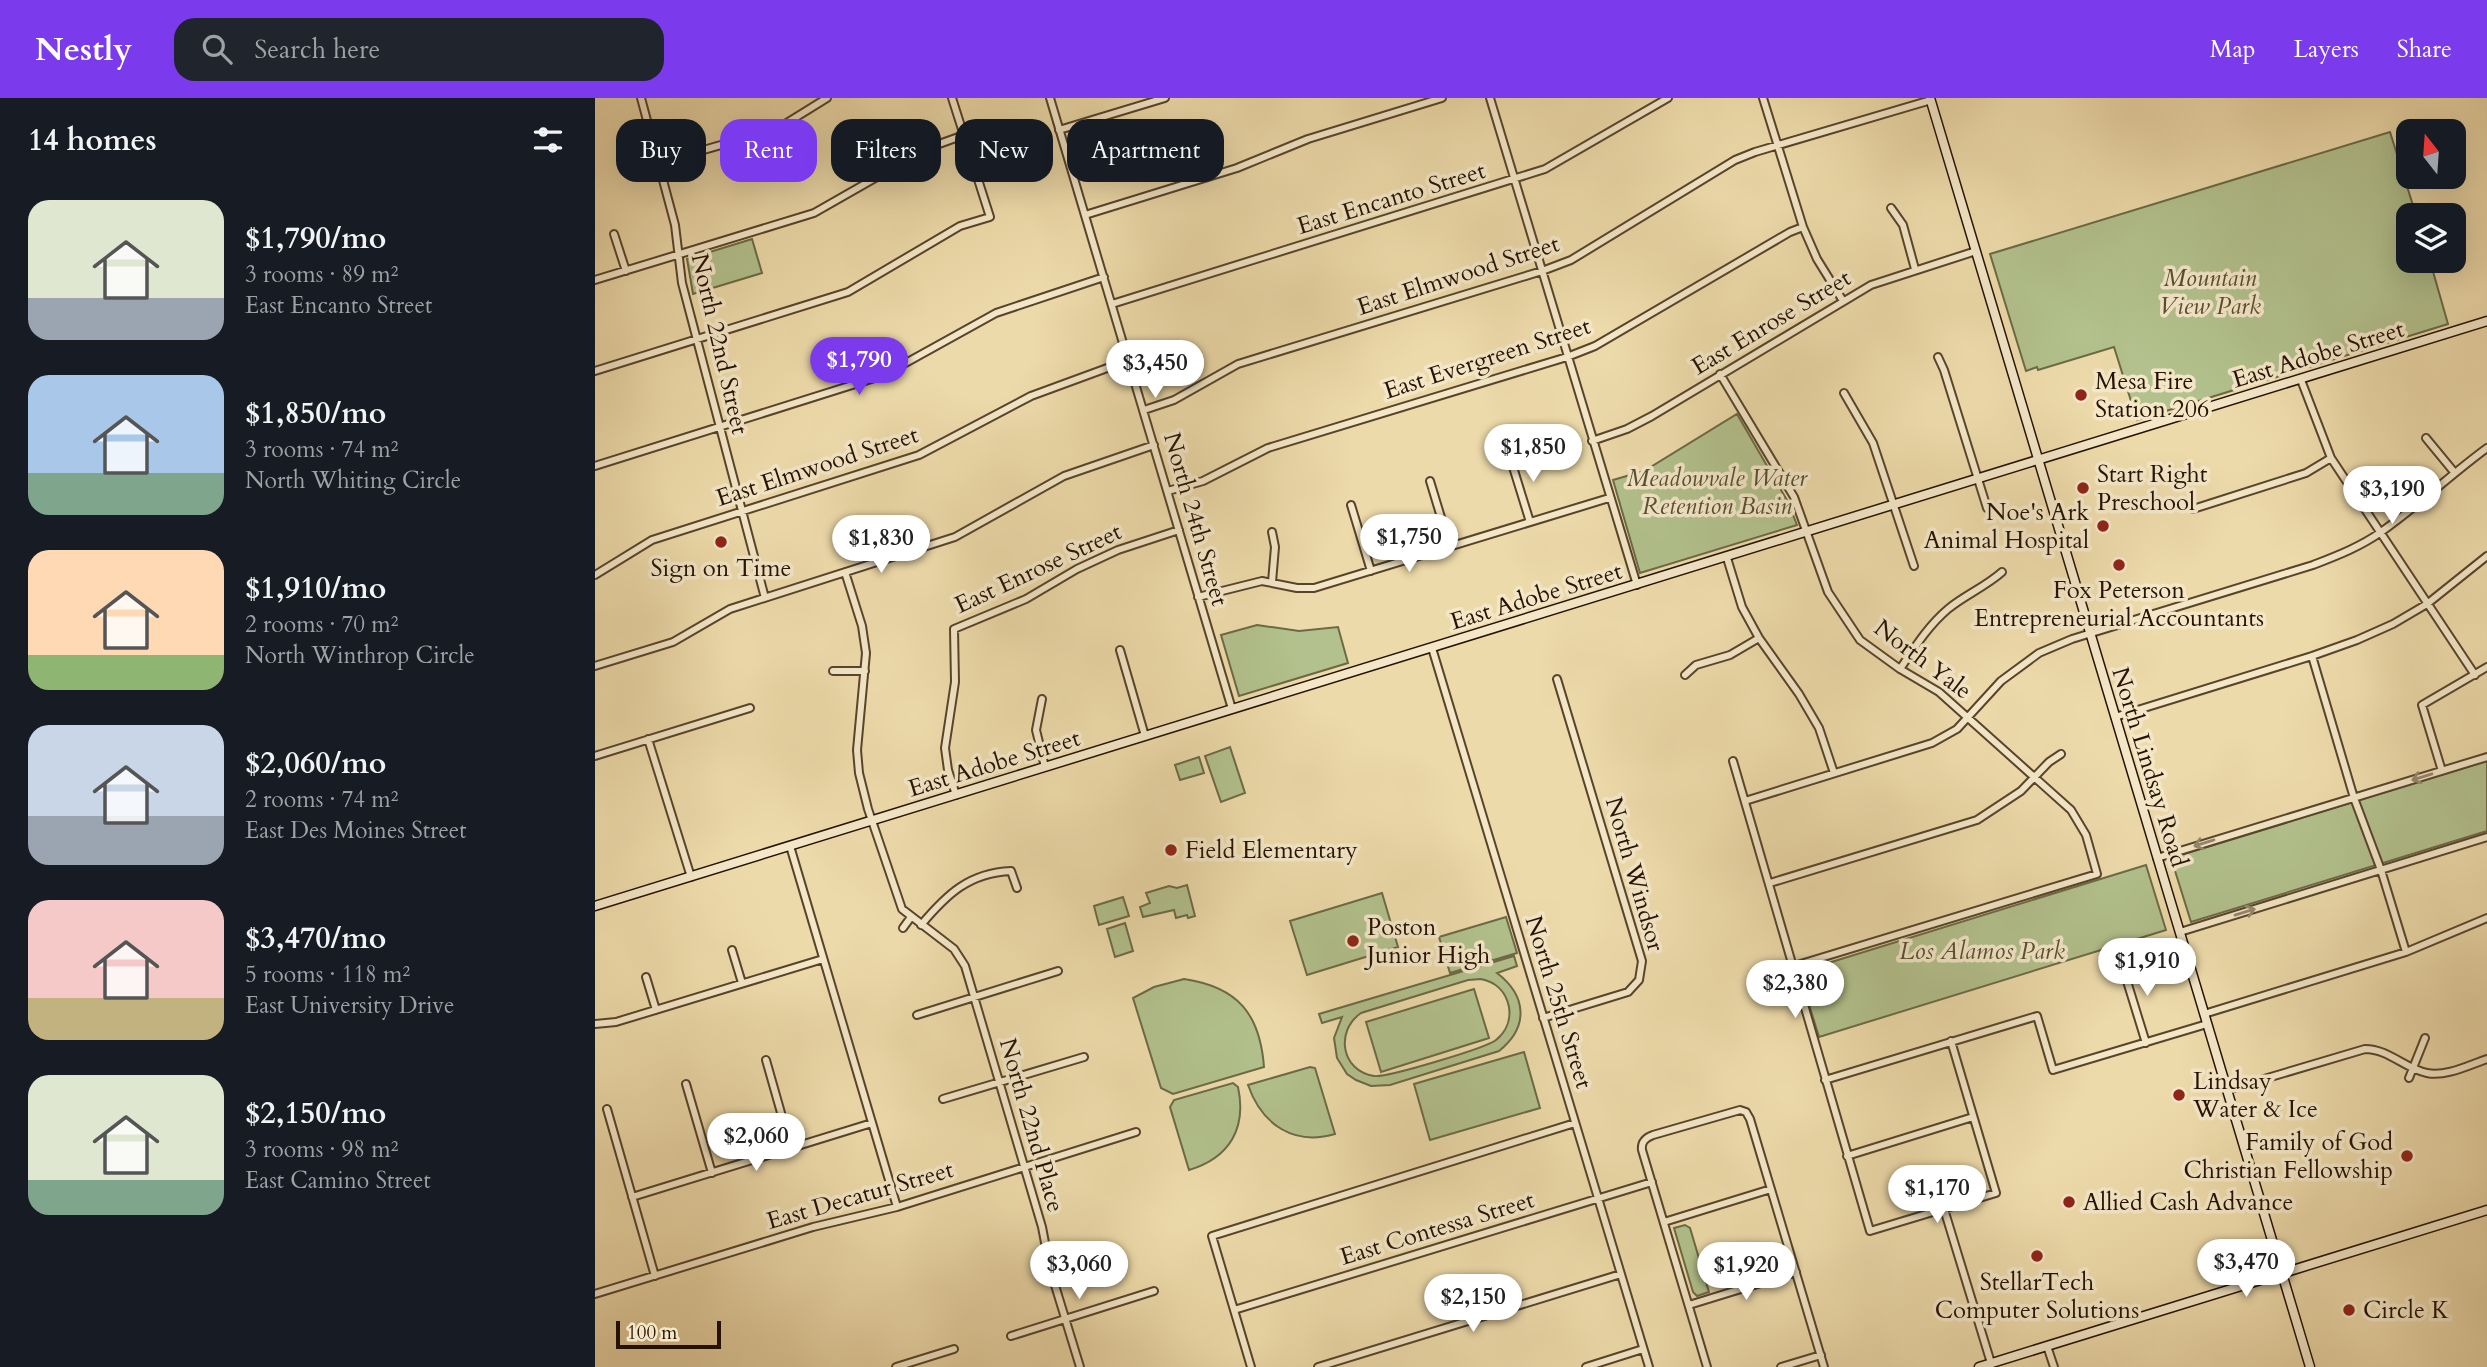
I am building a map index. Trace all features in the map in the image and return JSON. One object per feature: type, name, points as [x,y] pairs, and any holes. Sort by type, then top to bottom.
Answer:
[{"type":"street","name":"North 22nd Street","points":[[641,98],[646,119]]},
{"type":"street","points":[[706,149],[777,129],[827,98]]},
{"type":"street","points":[[952,98],[959,119]]},
{"type":"street","name":"North 24th Street","points":[[1050,98],[1232,709]]},
{"type":"street","points":[[1059,130],[1165,98]]},
{"type":"street","points":[[1085,215],[1237,168],[1308,139],[1442,98]]},
{"type":"street","points":[[1490,98],[1637,586]]},
{"type":"street","name":"East Encanto Street","points":[[1112,304],[1545,169],[1668,98]]},
{"type":"street","points":[[1763,98],[1803,227],[1817,259],[1843,301]]},
{"type":"street","name":"East Elmwood Street","points":[[1144,410],[1174,400],[1238,364],[1571,260],[1724,165],[1778,145],[1931,99]]},
{"type":"street","name":"North Lindsay Road","points":[[1931,99],[2310,1367]]},
{"type":"street","points":[[595,280],[814,213],[928,148],[955,138]]},
{"type":"street","name":"North 22nd Street","points":[[663,182],[675,225],[682,283],[765,598]]},
{"type":"street","points":[[595,371],[848,292],[960,226],[990,217],[979,182]]},
{"type":"street","points":[[1891,208],[1903,225],[1915,269]]},
{"type":"street","name":"East Evergreen Street","points":[[1168,491],[1203,481],[1268,448],[1567,357],[1595,346],[1790,232],[1803,227]]},
{"type":"street","points":[[614,234],[626,271]]},
{"type":"street","name":"East Enrose Street","points":[[1592,440],[1627,429],[1878,281],[1976,251]]},
{"type":"street","points":[[595,466],[884,375],[996,313],[1104,277]]},
{"type":"street","name":"East Adobe Street","points":[[596,904],[1637,586],[2487,321]]},
{"type":"street","points":[[1938,357],[1987,508]]},
{"type":"street","name":"East Elmwood Street","points":[[595,575],[652,540],[919,455],[1031,396],[1129,360]]},
{"type":"street","name":"North Yale","points":[[1720,374],[1789,486],[1828,593],[1860,640],[1900,669],[1939,692],[2071,810],[2086,835],[2097,874],[1794,966]]},
{"type":"street","points":[[2301,380],[2331,458],[2475,675]]},
{"type":"street","points":[[1844,393],[1874,443],[1914,566]]},
{"type":"street","points":[[2426,438],[2453,472]]},
{"type":"street","points":[[595,666],[673,642],[730,609],[955,537],[1064,476],[1154,445]]},
{"type":"street","points":[[1745,801],[1933,743],[1957,729],[2001,681],[2039,653],[2072,639],[2313,565],[2351,550],[2380,533],[2453,472],[2487,448]]},
{"type":"street","points":[[1509,454],[1530,522]]},
{"type":"street","points":[[2193,509],[2299,476],[2331,458]]},
{"type":"street","points":[[1430,481],[1450,547]]},
{"type":"street","points":[[1198,597],[1250,583],[1272,582],[1297,588],[1314,588],[1609,498]]},
{"type":"street","points":[[1351,505],[1371,571]]},
{"type":"street","name":"East Enrose Street","points":[[955,795],[945,748],[955,682],[954,629],[1026,599],[1077,569],[1118,550],[1179,530]]},
{"type":"street","points":[[1272,532],[1275,547],[1272,582]]},
{"type":"street","points":[[2115,717],[2312,656],[2393,624],[2427,604],[2487,556]]},
{"type":"street","points":[[1727,558],[1742,607],[1759,638],[1799,694],[1819,728],[1834,773]]},
{"type":"street","name":"North 22nd Place","points":[[845,572],[862,626],[866,653],[857,750],[862,789],[902,909],[960,955],[1024,1167],[1080,1367]]},
{"type":"street","points":[[1900,669],[1920,639],[1948,609],[1989,584],[2002,572]]},
{"type":"street","points":[[1685,675],[1696,665],[1730,655],[1759,638]]},
{"type":"street","name":"North 25th Street","points":[[1432,648],[1649,1367]]},
{"type":"street","points":[[1120,650],[1145,736]]},
{"type":"street","points":[[2312,656],[2354,798],[2381,870],[2406,951]]},
{"type":"street","points":[[2442,771],[2422,705],[2487,667]]},
{"type":"street","points":[[833,671],[865,671]]},
{"type":"street","name":"North Windsor","points":[[1543,1018],[1628,992],[1639,980],[1642,961],[1557,679]]},
{"type":"street","points":[[1042,699],[1036,730],[1045,767]]},
{"type":"street","points":[[595,756],[750,708]]},
{"type":"street","points":[[648,740],[691,877]]},
{"type":"street","points":[[1770,883],[1977,820],[2021,791],[2060,754]]},
{"type":"street","points":[[2157,858],[2487,757]]},
{"type":"street","points":[[1733,761],[1870,1231],[1996,1193],[1951,1041]]},
{"type":"street","points":[[2180,932],[2487,837]]},
{"type":"street","points":[[790,846],[897,1207]]},
{"type":"street","points":[[922,925],[951,892],[983,876],[1011,871],[1017,888]]},
{"type":"street","points":[[903,929],[911,918]]},
{"type":"street","points":[[2204,1014],[2406,951],[2487,918]]},
{"type":"street","points":[[731,950],[742,983]]},
{"type":"street","points":[[595,1024],[610,1024],[823,959]]},
{"type":"street","points":[[2118,968],[2126,978],[2146,1043]]},
{"type":"street","points":[[917,1015],[1058,971]]},
{"type":"street","points":[[646,976],[656,1010]]},
{"type":"street","points":[[1825,1080],[2036,1016],[2053,1070],[2207,1024]]},
{"type":"street","points":[[2409,1078],[2425,1038]]},
{"type":"street","points":[[2227,1090],[2365,1049],[2381,1051],[2426,1073],[2440,1073],[2487,1059]]},
{"type":"street","points":[[943,1099],[1084,1057]]},
{"type":"street","points":[[766,1060],[791,1148]]},
{"type":"street","points":[[686,1084],[712,1173]]},
{"type":"street","points":[[607,1109],[655,1276]]},
{"type":"street","points":[[1707,1367],[1642,1150],[1644,1140],[1653,1135],[1733,1111],[1744,1111],[1749,1119],[1824,1367]]},
{"type":"street","points":[[1847,1156],[1973,1117]]},
{"type":"street","points":[[1251,1367],[1212,1236],[1575,1123]]},
{"type":"street","points":[[632,1197],[872,1124]]},
{"type":"street","name":"East Decatur Street","points":[[595,1294],[813,1227],[897,1207],[1136,1132]]},
{"type":"street","name":"East Contessa Street","points":[[1234,1310],[1652,1182]]},
{"type":"street","points":[[1664,1222],[1771,1189]]},
{"type":"street","points":[[1944,1209],[1991,1363]]},
{"type":"street","points":[[1979,1367],[2487,1210]]},
{"type":"street","points":[[1689,1305],[1796,1272]]},
{"type":"street","points":[[1318,1367],[1621,1274]]},
{"type":"street","points":[[1011,1336],[1154,1292]]},
{"type":"street","points":[[2047,1346],[2054,1367]]},
{"type":"street","points":[[896,1367],[954,1349]]},
{"type":"street","points":[[1586,1367],[1643,1349]]},
{"type":"street","points":[[1781,1367],[1821,1354]]},
{"type":"green space","name":"Mountain View Park","points":[[2390,132],[2396,151],[2396,189],[2408,189],[2412,203],[2396,203],[2396,273],[2433,273],[2448,324],[2137,420],[2114,347],[2038,370],[2037,367],[2026,371],[1990,254]]},
{"type":"green space","points":[[752,239],[762,273],[693,294],[687,259]]},
{"type":"green space","name":"Meadowvale Water Retention Basin","points":[[1737,414],[1788,502],[1797,525],[1640,573],[1613,480],[1644,471]]},
{"type":"green space","points":[[1257,625],[1299,631],[1338,627],[1348,663],[1239,696],[1221,635]]},
{"type":"green space","points":[[1230,747],[1245,793],[1221,802],[1205,756]]},
{"type":"green space","points":[[1199,757],[1204,773],[1180,780],[1175,765]]},
{"type":"green space","points":[[2487,761],[2487,831],[2191,922],[2171,858]]},
{"type":"green space","name":"Los Alamos Park","points":[[2146,865],[2166,930],[1819,1037],[1799,972]]},
{"type":"green space","points":[[1187,885],[1195,916],[1176,918],[1174,910],[1143,917],[1140,907],[1150,903],[1146,893],[1169,886],[1177,888]]},
{"type":"green space","points":[[1382,893],[1398,947],[1307,975],[1290,921]]},
{"type":"green space","points":[[1123,897],[1129,916],[1099,925],[1094,906]]},
{"type":"green space","points":[[1506,917],[1517,953],[1450,973],[1439,937]]},
{"type":"green space","points":[[1125,923],[1133,951],[1115,957],[1107,929]]},
{"type":"green space","points":[[1514,956],[1517,966],[1497,973],[1514,992],[1521,1012],[1516,1032],[1509,1042],[1499,1051],[1390,1085],[1371,1086],[1347,1074],[1337,1058],[1334,1038],[1342,1017],[1322,1023],[1319,1014]],"holes":[[[1468,980],[1486,980],[1503,992],[1509,1007],[1507,1025],[1496,1040],[1415,1068],[1382,1075],[1363,1073],[1354,1067],[1349,1059],[1345,1049],[1347,1030],[1361,1013]]]},
{"type":"green space","points":[[1184,979],[1219,989],[1243,1006],[1257,1032],[1264,1067],[1173,1094],[1161,1088],[1133,998],[1154,987]]},
{"type":"green space","points":[[1474,989],[1489,1038],[1381,1072],[1366,1022]]},
{"type":"green space","points":[[1524,1052],[1540,1108],[1430,1140],[1414,1084]]},
{"type":"green space","points":[[1310,1067],[1315,1068],[1335,1134],[1306,1137],[1281,1129],[1262,1111],[1248,1085]]},
{"type":"green space","points":[[1233,1083],[1238,1087],[1240,1116],[1232,1140],[1215,1158],[1189,1170],[1170,1107],[1174,1100]]},
{"type":"green space","points":[[1685,1225],[1690,1228],[1709,1292],[1697,1296],[1693,1292],[1674,1228]]},
{"type":"place","name":"Mesa Fire Station 206","points":[[2081,395]]},
{"type":"place","name":"Start Right Preschool","points":[[2083,488]]},
{"type":"place","name":"Noe's Ark Animal Hospital","points":[[2103,526]]},
{"type":"place","name":"Sign on Time","points":[[721,542]]},
{"type":"place","name":"Fox Peterson Entrepreneurial Accountants","points":[[2119,565]]},
{"type":"place","name":"Field Elementary","points":[[1171,850]]},
{"type":"place","name":"Poston Junior High","points":[[1353,941]]},
{"type":"place","name":"Lindsay Water & Ice","points":[[2179,1095]]},
{"type":"place","name":"Family of God Christian Fellowship","points":[[2407,1156]]},
{"type":"place","name":"Allied Cash Advance","points":[[2069,1202]]},
{"type":"place","name":"StellarTech Computer Solutions","points":[[2037,1256]]},
{"type":"place","name":"Circle K","points":[[2349,1310]]}]
